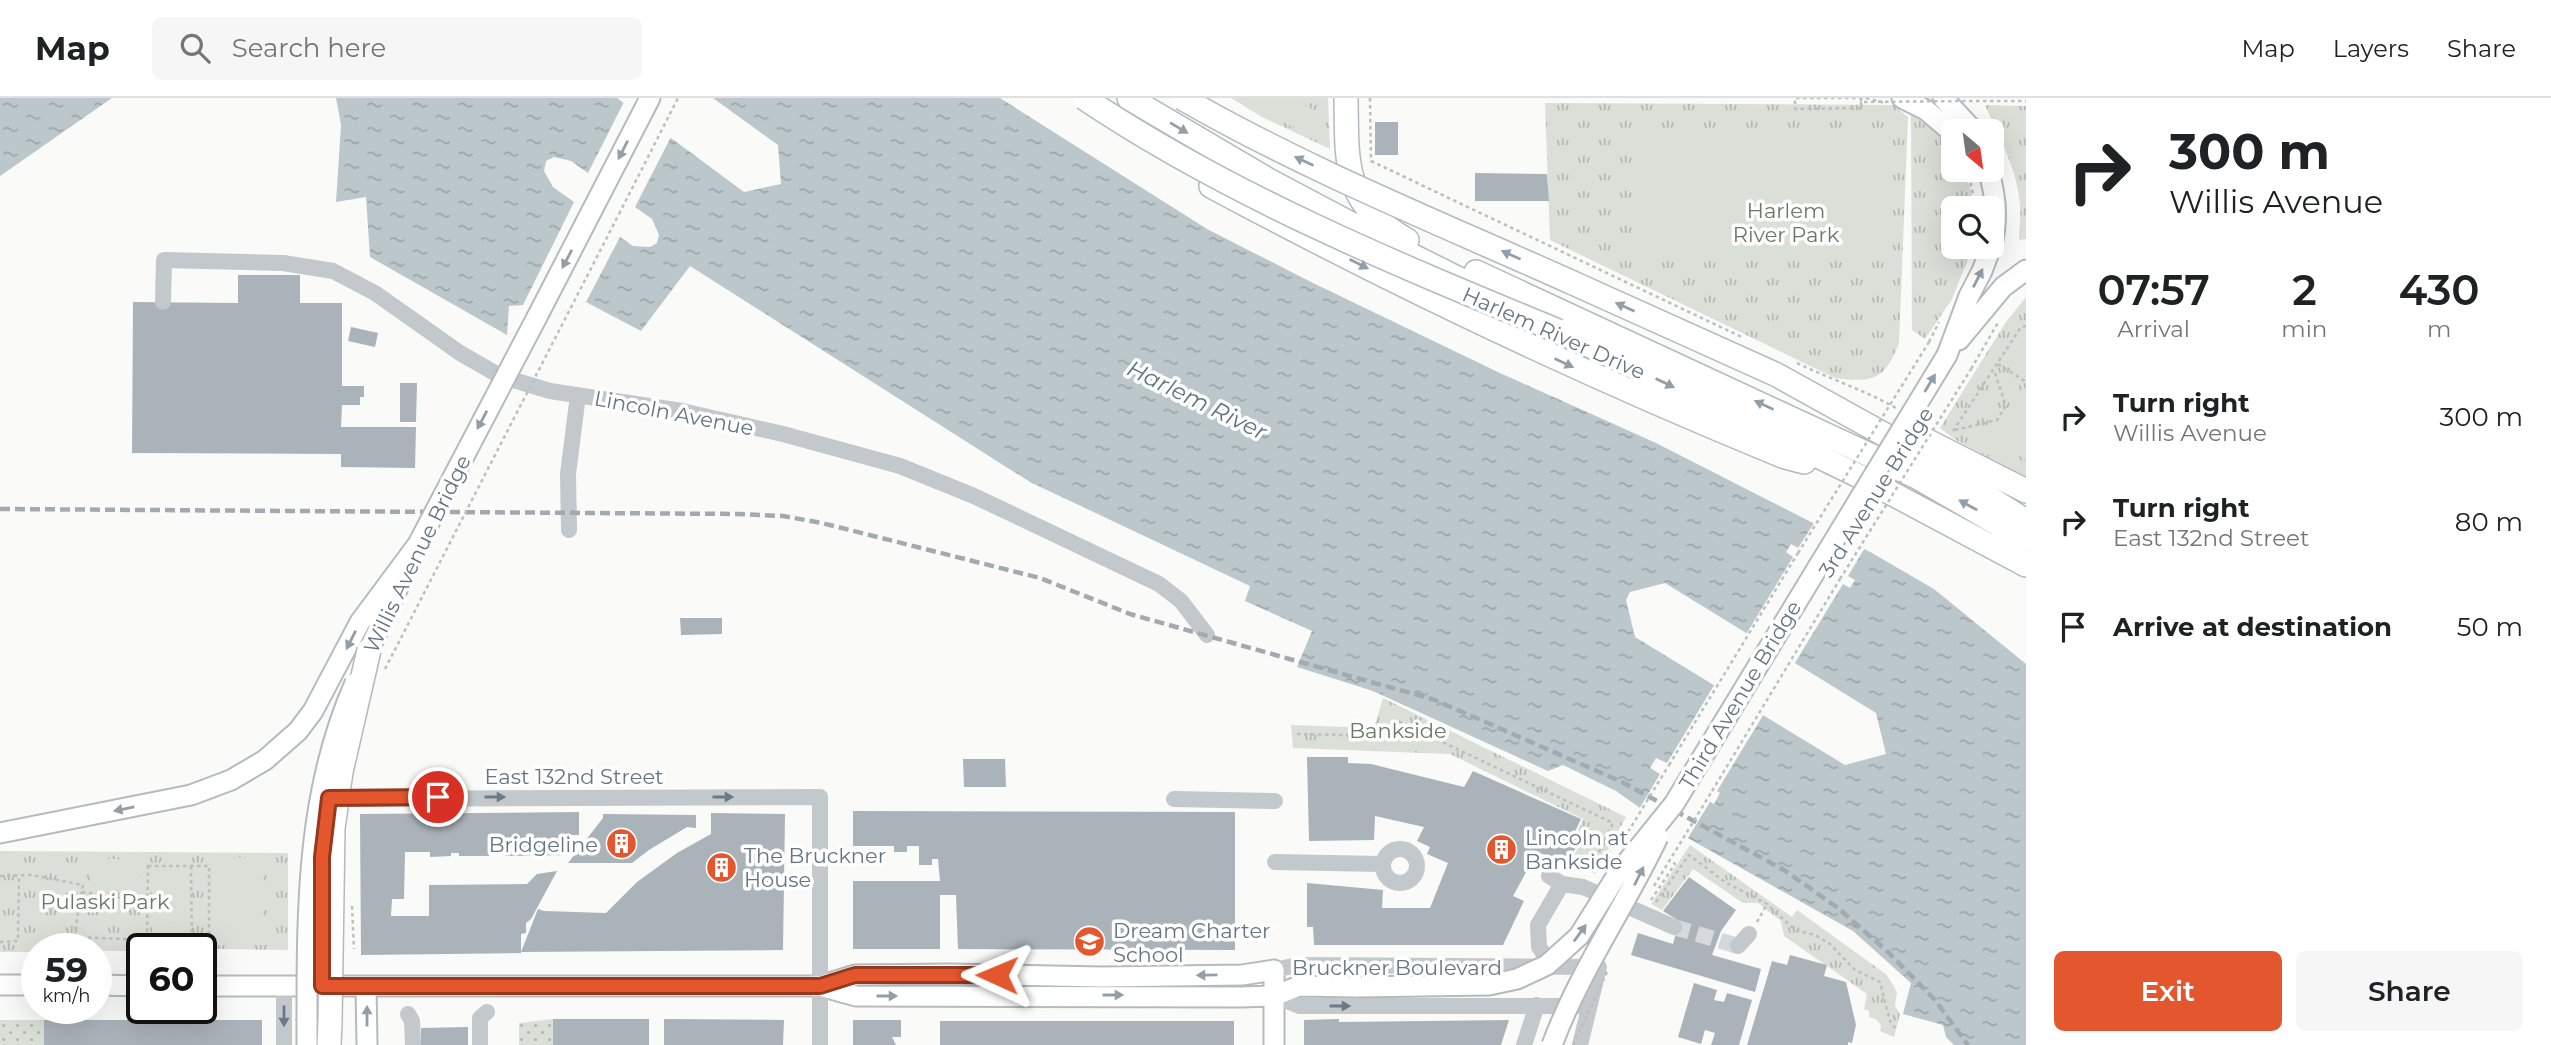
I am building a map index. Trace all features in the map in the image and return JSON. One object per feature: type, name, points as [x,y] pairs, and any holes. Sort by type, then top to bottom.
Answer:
[{"type":"highway","name":"Harlem River Drive","points":[[1084,98],[1142,135],[1245,192],[1455,289],[1558,331],[1861,477],[2026,565]]},
{"type":"highway","points":[[1098,98],[1108,117],[1146,150],[1375,272],[1662,407],[1785,457],[1861,477]]},
{"type":"highway","points":[[1129,98],[1270,181],[1385,242],[1461,278],[1558,331]]},
{"type":"highway","points":[[1182,98],[1337,177],[1777,375],[1873,413],[2026,491]]},
{"type":"highway","points":[[1346,98],[1347,159],[1352,180],[1372,214],[1399,235],[1884,461],[1959,500],[2026,540]]},
{"type":"highway","points":[[1777,375],[1923,456],[2026,521]]},
{"type":"highway","points":[[329,1045],[318,1021],[333,828],[341,772],[369,650]]},
{"type":"main road","name":"Willis Avenue Bridge","points":[[369,650],[418,544],[650,98]]},
{"type":"main road","points":[[1944,98],[1963,119]]},
{"type":"main road","points":[[1903,103],[1926,110],[1941,123]]},
{"type":"main road","points":[[1947,355],[1986,259]]},
{"type":"main road","points":[[1947,355],[2003,287],[2026,270]]},
{"type":"main road","name":"Third Avenue Bridge","points":[[1552,1045],[1579,984],[1637,881],[1674,804],[1947,355]]},
{"type":"main road","points":[[0,833],[191,795],[212,789],[249,771],[282,747],[298,731],[326,690],[360,622],[418,544]]},
{"type":"main road","points":[[1274,996],[1299,986],[1489,985],[1517,979],[1548,965],[1579,936],[1619,872],[1674,804]]},
{"type":"main road","points":[[1274,1045],[1275,970]]},
{"type":"main road","name":"Bruckner Boulevard","points":[[820,986],[855,975],[1102,977],[1242,975],[1275,970]]},
{"type":"main road","points":[[0,985],[21,985]]},
{"type":"main road","name":"Bruckner Boulevard","points":[[217,986],[820,986],[856,996],[1274,996]]},
{"type":"main road","points":[[366,986],[367,1045]]},
{"type":"main road","points":[[307,1045],[318,1021]]},
{"type":"street","name":"Lincoln Avenue","points":[[163,302],[164,260],[283,263],[320,268],[344,276],[376,293],[488,371],[535,388],[657,407],[783,434],[878,459],[946,483],[1159,584],[1181,601],[1207,635]]},
{"type":"street","points":[[569,530],[568,474],[578,395]]},
{"type":"street","name":"East 132nd Street","points":[[322,986],[322,857],[329,798],[820,797],[820,986]]},
{"type":"street","points":[[1174,799],[1275,801]]},
{"type":"street","points":[[1275,862],[1382,864]]},
{"type":"street","points":[[1553,967],[1539,947],[1538,925],[1556,880],[1583,887],[1674,927]]},
{"type":"street","name":"Bruckner Boulevard","points":[[1275,970],[1298,965],[1604,967]]},
{"type":"street","points":[[1580,1045],[1604,967]]},
{"type":"street","points":[[284,986],[284,1045]]},
{"type":"street","points":[[820,986],[820,1045]]},
{"type":"street","name":"Bruckner Boulevard","points":[[1274,996],[1300,1006],[1590,1006]]},
{"type":"street","points":[[1524,1045],[1537,1005]]},
{"type":"street","points":[[480,1045],[480,1018],[486,1012]]},
{"type":"street","points":[[408,1014],[412,1021],[413,1045]]},
{"type":"path","points":[[385,668],[678,98]]},
{"type":"path","points":[[1370,98],[1371,161],[1747,339]]},
{"type":"path","points":[[1903,103],[1866,99],[1795,98],[1795,108],[1861,108],[1861,100],[2026,101]]},
{"type":"path","name":"3rd Avenue Bridge","points":[[1644,901],[2003,314]]},
{"type":"path","points":[[1949,437],[2020,329],[2026,326]]},
{"type":"path","points":[[2020,329],[2026,334]]},
{"type":"path","name":"3rd Avenue Bridge","points":[[1297,734],[1392,736],[1398,722],[1613,823],[1592,866],[1597,873],[1618,838],[1623,841],[1929,342]]},
{"type":"path","points":[[1797,363],[1847,386],[1866,391],[1898,409]]},
{"type":"path","points":[[1998,364],[2026,382]]},
{"type":"path","points":[[1953,431],[1997,420],[2006,406],[1994,370]]},
{"type":"path","points":[[1930,427],[1940,432]]},
{"type":"path","points":[[1654,907],[1689,855],[1724,882],[1767,904],[1795,930],[1815,935],[1830,944],[1855,970],[1880,982],[1890,1021],[1895,1028]]},
{"type":"path","points":[[1648,905],[1675,864],[1670,860]]},
{"type":"path","points":[[147,933],[148,866],[209,866],[209,933]]},
{"type":"path","points":[[191,866],[191,933]]},
{"type":"path","points":[[0,942],[18,941],[19,875]]},
{"type":"path","points":[[0,876],[32,875],[83,885],[73,933]]},
{"type":"path","points":[[82,892],[147,902]]},
{"type":"path","points":[[1764,910],[1767,904]]},
{"type":"path","points":[[345,906],[353,906],[354,949]]},
{"type":"path","points":[[1573,1045],[1604,967]]},
{"type":"green space","points":[[1231,98],[1328,98],[1330,149],[1262,117]]},
{"type":"green space","points":[[1263,98],[1290,98],[1322,114],[1322,142],[1257,109]]},
{"type":"green space","name":"Harlem River Park","points":[[1545,103],[1893,105],[1908,117],[1899,343],[1883,372],[1868,379],[1835,378],[1550,240]]},
{"type":"green space","points":[[1985,105],[2026,106],[2026,239],[2019,240],[2019,195],[2004,147],[2004,119],[1991,119]]},
{"type":"green space","points":[[1911,114],[1941,138],[1941,182],[1967,182],[1972,196],[1941,196],[1941,259],[1968,259],[1952,299],[1925,339],[1912,330]]},
{"type":"green space","points":[[1887,135],[1887,259],[1637,261],[1639,137]]},
{"type":"green space","points":[[2026,297],[2026,478],[1956,440],[1940,428],[2006,322]]},
{"type":"green space","points":[[2019,332],[2026,336],[2026,378],[2000,361]]},
{"type":"green space","points":[[2023,387],[2026,389],[2026,460],[1990,438]]},
{"type":"green space","name":"Bankside","points":[[1383,698],[1626,817],[1595,874],[1570,862],[1585,836],[1577,833],[1583,819],[1450,754],[1293,748],[1291,725],[1374,728]]},
{"type":"green space","points":[[1690,845],[1792,917],[1797,910],[1887,975],[1897,992],[1895,1006],[1900,1014],[1894,1037],[1880,1031],[1881,1025],[1876,1019],[1869,1017],[1869,1011],[1864,1009],[1867,994],[1784,936],[1781,921],[1758,903],[1743,903],[1693,869],[1662,910],[1651,904]]},
{"type":"green space","name":"Pulaski Park","points":[[0,851],[288,853],[288,950],[217,949],[217,933],[126,933],[126,951],[112,951],[112,933],[21,933],[21,952],[0,952]]},
{"type":"green space","points":[[211,857],[263,858],[262,945],[217,945],[217,933],[211,933]]},
{"type":"green space","points":[[92,859],[141,859],[140,891],[91,890]]},
{"type":"green space","points":[[152,868],[187,868],[187,933],[152,933]]},
{"type":"green space","points":[[553,1019],[553,1045],[519,1045],[519,1023]]},
{"type":"green space","points":[[0,1020],[44,1024],[44,1045],[0,1045]]},
{"type":"water","points":[[0,98],[112,98],[0,176]]},
{"type":"water","name":"Harlem River","points":[[336,98],[617,98],[744,192],[781,184],[778,145],[713,98],[1000,98],[1207,229],[1502,374],[1656,443],[1872,553],[1934,589],[2026,664],[2026,1045],[1954,1045],[1946,1037],[1943,1025],[1903,1014],[1911,983],[1853,931],[1663,824],[1616,791],[1563,765],[1548,771],[1373,691],[1297,667],[1312,631],[1245,601],[1250,586],[1030,482],[690,266],[641,331],[586,302],[507,335],[370,257],[366,197],[336,202],[341,125]],"holes":[[[1665,583],[1876,713],[1886,754],[1845,765],[1635,637],[1626,600],[1630,592]]]},
{"type":"pier","points":[[625,100],[672,135],[635,207],[652,219],[659,235],[657,243],[650,247],[633,246],[620,237],[586,302],[507,335],[509,306],[523,305],[574,202],[553,187],[544,171],[546,161],[554,157],[571,161],[588,173]]},
{"type":"pier","points":[[1816,520],[1866,546],[1848,576],[1855,580],[1850,588],[1843,584],[1793,666],[1745,636],[1793,557],[1786,552],[1791,544],[1798,548]]},
{"type":"pier","points":[[1716,682],[1765,712],[1717,791],[1720,793],[1714,804],[1710,802],[1686,841],[1638,811],[1660,774],[1650,768],[1656,758],[1667,763]]},
{"type":"building","points":[[1375,122],[1398,122],[1398,155],[1375,155]]},
{"type":"building","points":[[1475,173],[1547,174],[1549,201],[1475,201]]},
{"type":"building","points":[[238,275],[300,275],[300,303],[342,303],[342,386],[364,386],[364,397],[360,397],[360,405],[342,405],[341,427],[416,427],[415,468],[341,467],[341,454],[132,453],[133,302],[238,303]]},
{"type":"building","points":[[351,327],[378,333],[375,347],[348,341]]},
{"type":"building","points":[[400,383],[417,383],[416,422],[400,422]]},
{"type":"building","points":[[680,618],[722,618],[722,634],[681,635]]},
{"type":"building","name":"Lincoln at Bankside","points":[[1307,757],[1348,757],[1348,763],[1371,764],[1464,787],[1473,771],[1581,819],[1574,834],[1583,837],[1566,863],[1537,852],[1513,896],[1524,901],[1503,945],[1314,945],[1313,927],[1307,927],[1307,883],[1383,890],[1382,908],[1430,908],[1448,863],[1427,854],[1430,847],[1417,841],[1424,827],[1375,816],[1374,840],[1309,841]]},
{"type":"building","points":[[963,759],[1005,759],[1006,787],[964,787]]},
{"type":"building","points":[[853,811],[1235,812],[1235,950],[958,949],[956,895],[940,895],[940,949],[853,949],[853,881],[940,881],[938,859],[932,859],[932,865],[919,865],[919,846],[907,846],[907,852],[894,852],[894,846],[853,846]]},
{"type":"building","points":[[579,812],[579,835],[569,835],[569,855],[505,856],[505,852],[489,852],[489,856],[459,856],[459,853],[451,853],[451,856],[430,857],[430,852],[405,852],[404,899],[392,899],[391,916],[429,916],[429,885],[527,884],[537,874],[557,871],[531,919],[526,923],[526,933],[521,934],[521,953],[361,955],[360,814]]},
{"type":"building","name":"The Bruckner House","points":[[711,813],[785,814],[783,950],[521,952],[538,909],[606,913],[637,882],[677,853],[711,834]]},
{"type":"building","name":"Bridgeline","points":[[603,814],[696,815],[696,828],[687,827],[632,863],[568,863],[603,818]]},
{"type":"building","points":[[1689,877],[1736,910],[1721,931],[1712,955],[1761,969],[1755,992],[1631,955],[1638,933],[1673,944],[1679,921],[1663,911]]},
{"type":"building","points":[[1790,955],[1827,965],[1824,976],[1846,982],[1856,1025],[1852,1043],[1747,1045],[1772,961],[1787,965]]},
{"type":"building","points":[[1694,983],[1717,990],[1714,1000],[1724,1002],[1727,993],[1752,1000],[1739,1045],[1711,1045],[1715,1033],[1705,1030],[1701,1044],[1678,1037]]},
{"type":"building","points":[[553,1019],[649,1019],[649,1045],[553,1045]]},
{"type":"building","points":[[664,1019],[784,1020],[783,1045],[664,1045]]},
{"type":"building","points":[[1339,1019],[1339,1022],[1509,1020],[1501,1045],[1304,1045],[1304,1020]]},
{"type":"building","points":[[112,1020],[126,1020],[126,1024],[217,1024],[217,1020],[262,1020],[262,1045],[44,1045],[44,1024],[112,1024]]},
{"type":"building","points":[[853,1020],[901,1020],[901,1037],[892,1037],[896,1045],[853,1045]]},
{"type":"building","points":[[940,1021],[1234,1021],[1234,1045],[940,1045]]},
{"type":"building","points":[[468,1027],[468,1045],[421,1045],[421,1028]]},
{"type":"tunnel","points":[[1674,927],[1738,946]]},
{"type":"railway","points":[[0,509],[783,516],[822,523],[1040,578],[1130,614],[1435,700],[1622,782],[1784,870],[1838,908],[1888,952],[1935,1000],[1968,1045]]},
{"type":"place","name":"Bridgeline","points":[[621,844]]},
{"type":"place","name":"Lincoln at Bankside","points":[[1502,849]]},
{"type":"place","name":"The Bruckner House","points":[[721,867]]},
{"type":"place","name":"Dream Charter School","points":[[1090,942]]},
{"type":"route","points":[[438,797],[329,798],[322,857],[322,986],[820,986],[855,975],[997,975]]}]
